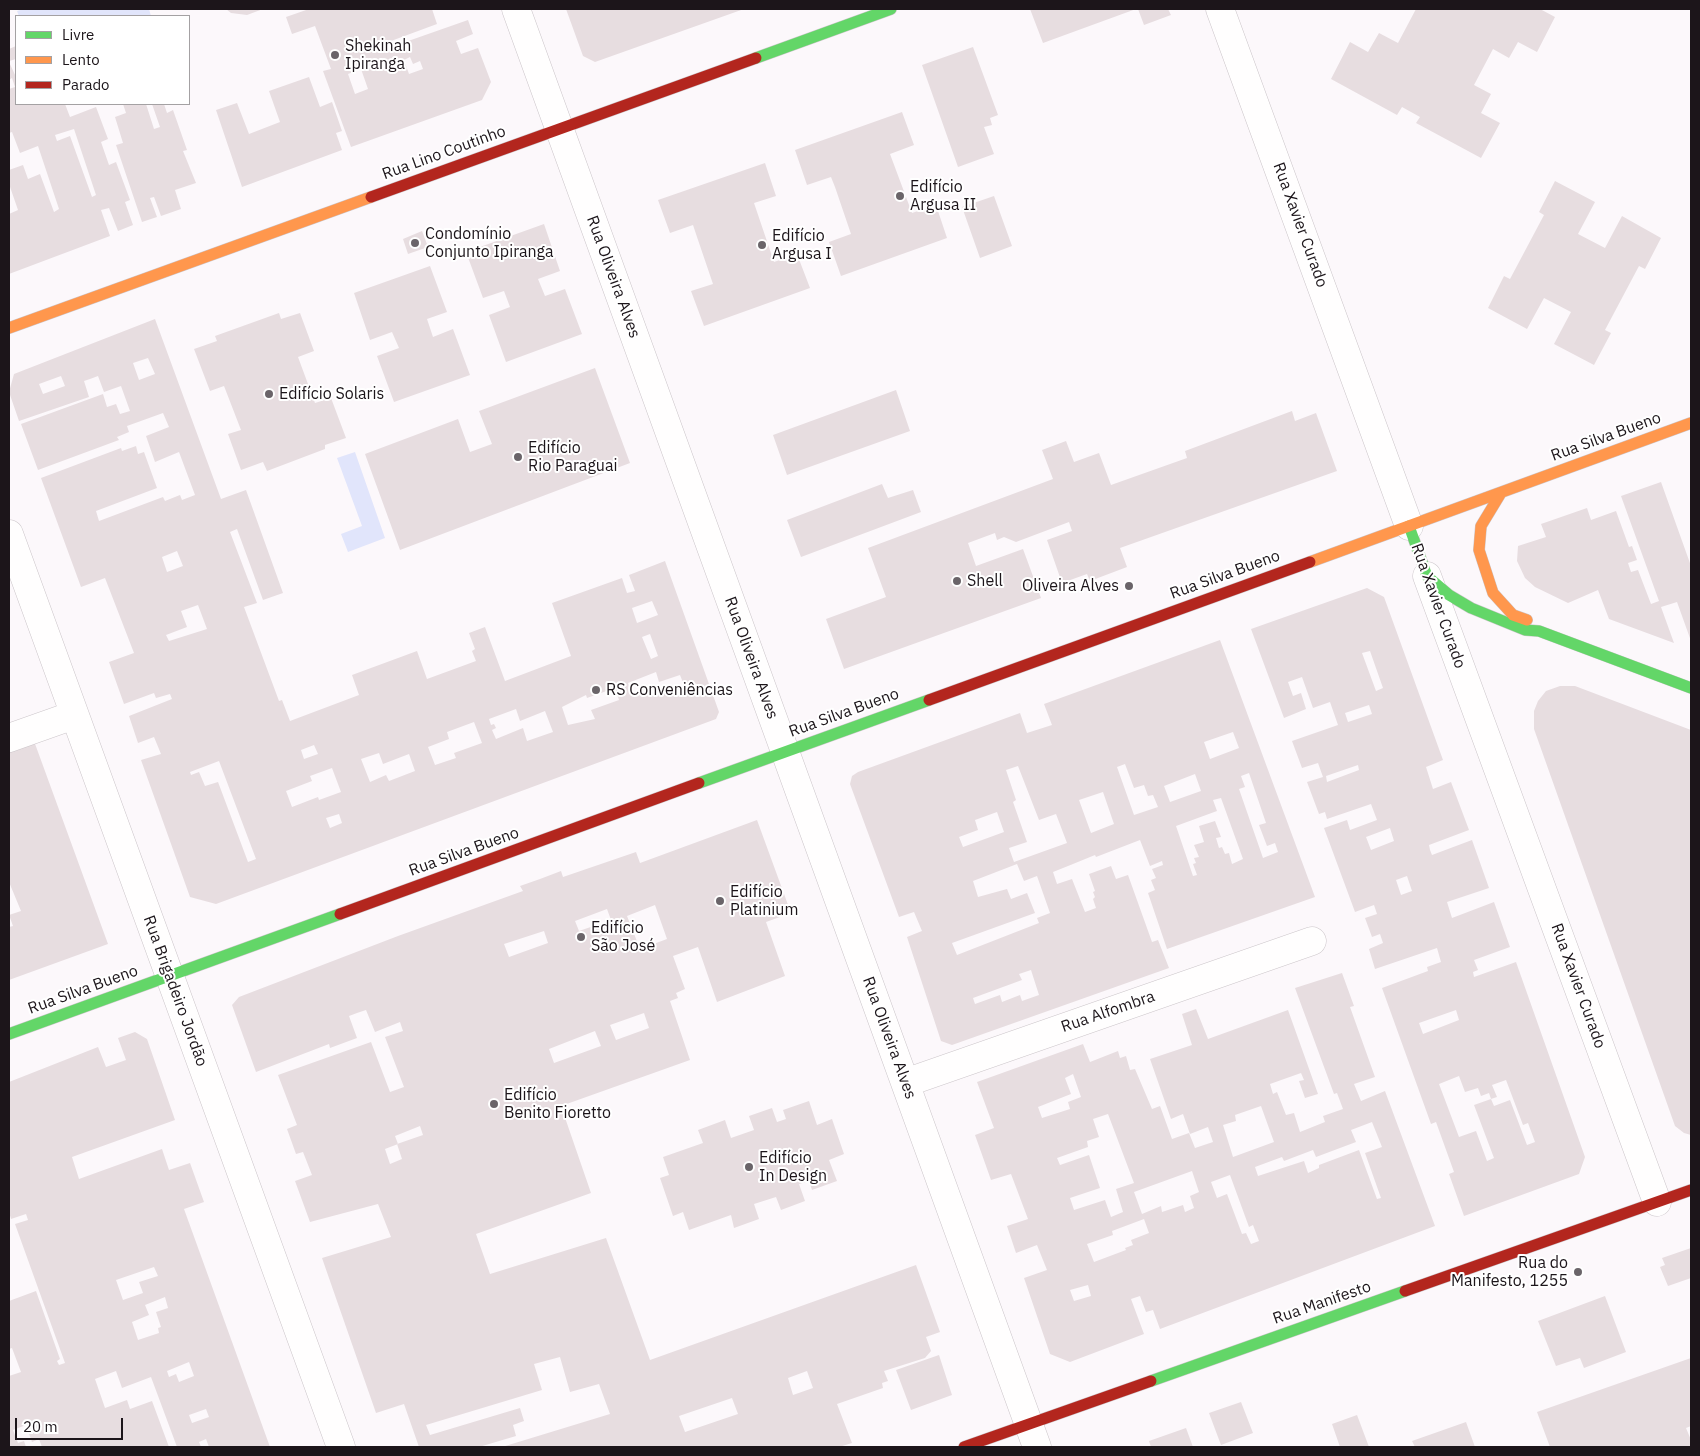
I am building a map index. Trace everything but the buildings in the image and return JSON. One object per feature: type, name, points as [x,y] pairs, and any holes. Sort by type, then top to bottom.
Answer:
[{"type":"main road","name":"Rua Lino Coutinho","points":[[9,328],[891,9]]},
{"type":"main road","name":"Rua Silva Bueno","points":[[9,1034],[1691,423]]},
{"type":"main road","points":[[1500,493],[1480,526],[1479,550],[1494,593],[1513,614],[1529,621],[1539,631]]},
{"type":"main road","name":"Rua Xavier Curado","points":[[1409,526],[1427,576]]},
{"type":"main road","points":[[1427,576],[1450,595],[1472,608],[1525,630],[1539,631],[1691,688]]},
{"type":"main road","name":"Rua Manifesto","points":[[964,1447],[1032,1436],[1691,1190]]},
{"type":"street","name":"Rua Oliveira Alves","points":[[516,9],[1032,1436]]},
{"type":"street","name":"Rua Xavier Curado","points":[[1220,9],[1409,526]]},
{"type":"street","name":"Rua Brigadeiro Jordão","points":[[9,534],[341,1447]]},
{"type":"street","name":"Rua Xavier Curado","points":[[1427,576],[1657,1202]]},
{"type":"street","points":[[9,738],[74,715]]},
{"type":"street","name":"Rua Alfombra","points":[[905,1083],[1312,941]]},
{"type":"water","points":[[24,9],[149,9],[151,15],[19,15],[17,11]]},
{"type":"water","points":[[355,452],[385,538],[348,552],[341,534],[362,526],[337,458]]},
{"type":"traffic: fast","points":[[756,58],[891,9]]},
{"type":"traffic: fast","points":[[1409,526],[1427,576],[1449,595],[1471,608],[1525,630],[1539,631],[1691,688]]},
{"type":"traffic: fast","points":[[699,783],[929,700]]},
{"type":"traffic: fast","points":[[9,1034],[340,914]]},
{"type":"traffic: fast","points":[[1151,1381],[1405,1291]]},
{"type":"traffic: slow","points":[[9,328],[371,197]]},
{"type":"traffic: slow","points":[[1310,562],[1691,423]]},
{"type":"traffic: slow","points":[[1501,493],[1481,526],[1479,550],[1493,593],[1513,615],[1527,620]]},
{"type":"traffic: jam","points":[[371,197],[756,58]]},
{"type":"traffic: jam","points":[[929,700],[1310,562]]},
{"type":"traffic: jam","points":[[340,914],[699,783]]},
{"type":"traffic: jam","points":[[1405,1291],[1691,1190]]},
{"type":"traffic: jam","points":[[964,1447],[1151,1381]]},
{"type":"place","name":"Shekinah Ipiranga","points":[[335,55]]},
{"type":"place","name":"Edifício Argusa II","points":[[900,196]]},
{"type":"place","name":"Condomínio Conjunto Ipiranga","points":[[415,243]]},
{"type":"place","name":"Edifício Argusa I","points":[[762,245]]},
{"type":"place","name":"Edifício Solaris","points":[[269,394]]},
{"type":"place","name":"Edifício Rio Paraguai","points":[[518,457]]},
{"type":"place","name":"Shell","points":[[957,581]]},
{"type":"place","name":"Oliveira Alves","points":[[1129,586]]},
{"type":"place","name":"RS Conveniências","points":[[596,690]]},
{"type":"place","name":"Edifício Platinium","points":[[720,901]]},
{"type":"place","name":"Edifício São José","points":[[581,937]]},
{"type":"place","name":"Edifício Benito Fioretto","points":[[494,1104]]},
{"type":"place","name":"Edifício In Design","points":[[749,1167]]},
{"type":"place","name":"Rua do Manifesto, 1255","points":[[1578,1272]]}]
